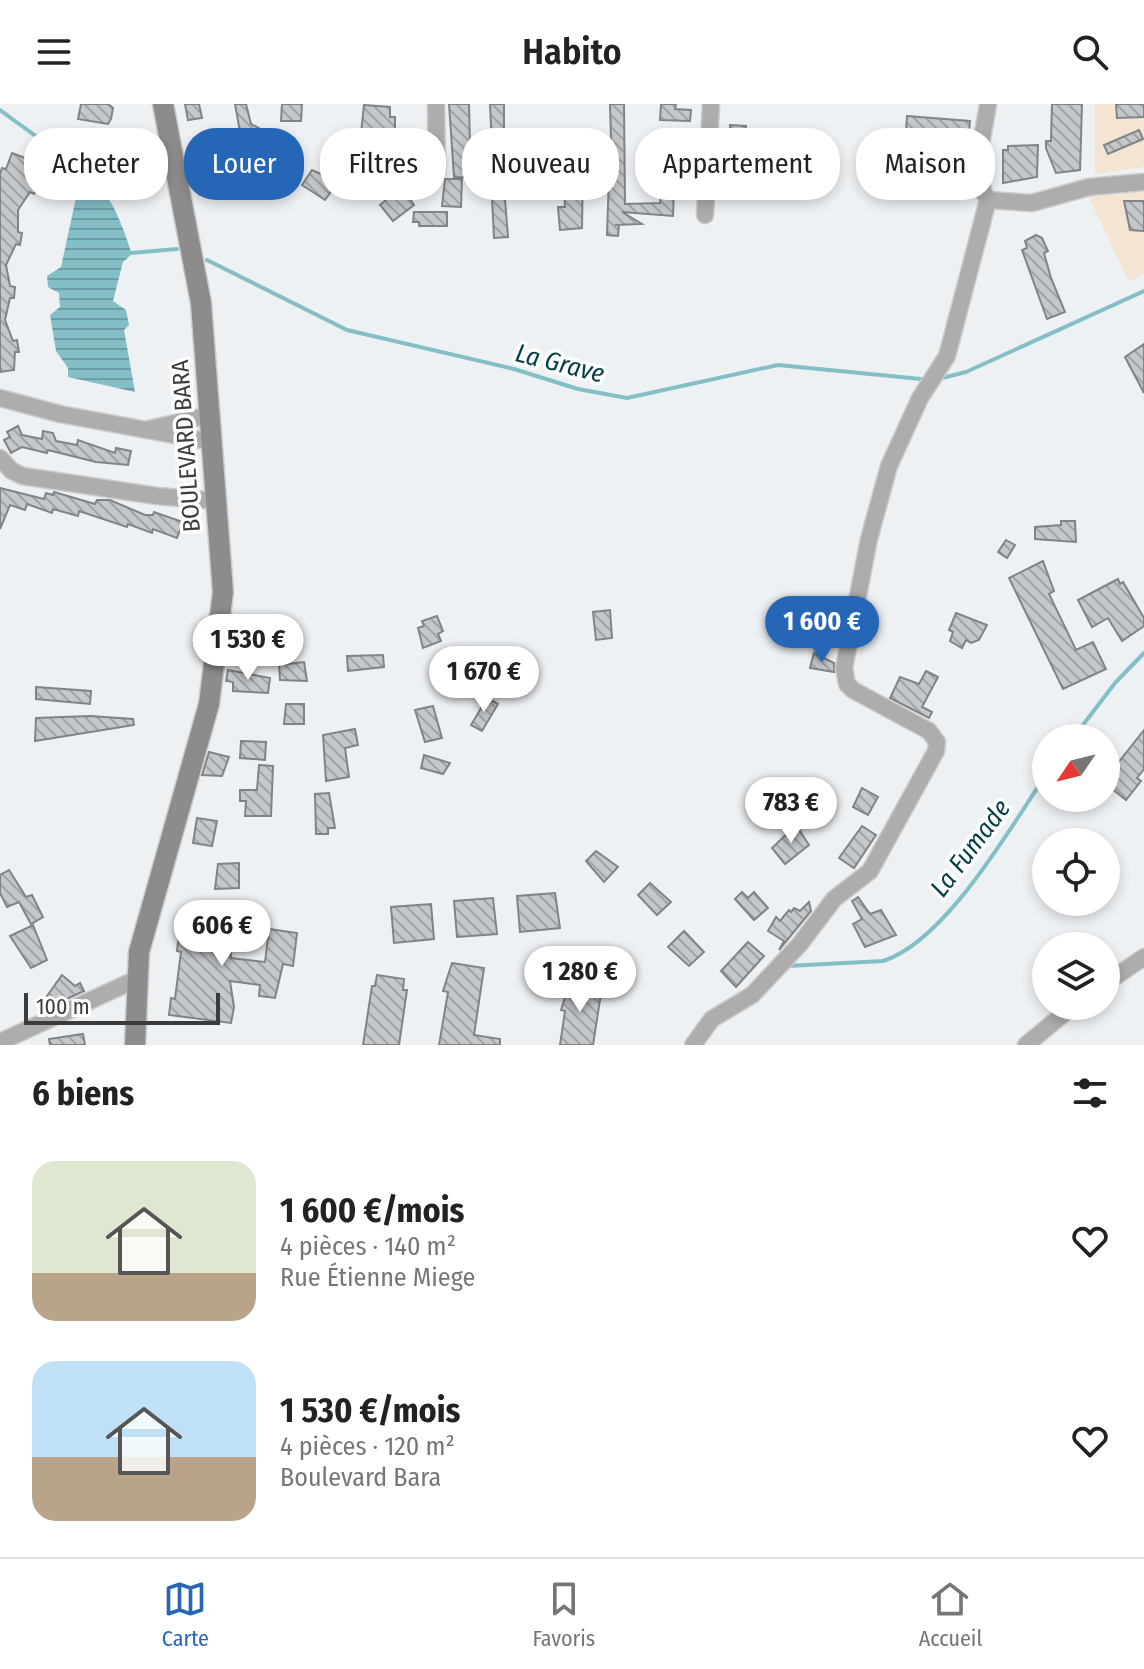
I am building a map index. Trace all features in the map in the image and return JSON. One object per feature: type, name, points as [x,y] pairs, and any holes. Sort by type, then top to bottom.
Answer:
[{"type":"street","name":"BOULEVARD BARA","points":[[135,1045],[137,979],[145,926],[209,704],[223,592],[210,500],[201,303],[163,104]]},
{"type":"street","points":[[436,104],[436,128]]},
{"type":"street","points":[[705,215],[711,104]]},
{"type":"street","points":[[984,128],[988,104]]},
{"type":"street","points":[[693,1045],[712,1019],[752,995],[781,953],[834,899],[870,871],[936,751],[937,742],[929,731],[853,690],[845,677],[844,668],[869,539],[889,466],[920,398],[947,356],[988,200],[1032,203],[1089,187],[1144,182]]},
{"type":"street","points":[[0,398],[206,442]]},
{"type":"street","points":[[144,430],[204,415]]},
{"type":"street","points":[[0,458],[12,471],[23,476],[210,500]]},
{"type":"street","points":[[1120,973],[1144,957]]},
{"type":"street","points":[[0,1042],[137,979]]},
{"type":"street","points":[[1026,1045],[1056,1020]]},
{"type":"shaded area","points":[[1095,104],[1144,104],[1144,167],[1095,174]]},
{"type":"shaded area","points":[[1144,191],[1144,273],[1129,282],[1088,196]]},
{"type":"water","points":[[76,200],[109,200],[132,254],[123,262],[113,301],[126,310],[129,325],[124,330],[135,392],[68,377],[68,368],[56,351],[50,315],[60,307],[59,293],[48,287],[47,276],[61,267]]},
{"type":"building","points":[[81,104],[108,104],[113,108],[108,124],[78,119]]},
{"type":"building","points":[[185,104],[199,104],[202,118],[188,120]]},
{"type":"building","points":[[235,104],[246,104],[251,124],[259,128],[239,128]]},
{"type":"building","points":[[282,104],[302,104],[301,121],[281,121]]},
{"type":"building","points":[[449,104],[469,104],[470,128],[462,128],[462,177],[454,177]]},
{"type":"building","points":[[490,104],[504,104],[504,128],[491,128]]},
{"type":"building","points":[[610,104],[624,104],[625,204],[674,200],[673,216],[622,212],[642,224],[615,225],[619,225],[618,236],[607,235],[608,200],[619,200],[619,128],[611,128]]},
{"type":"building","points":[[661,104],[676,104],[675,109],[691,110],[690,121],[660,120]]},
{"type":"building","points":[[1052,104],[1082,104],[1080,170],[1056,173],[1046,148],[1046,141],[1051,141]]},
{"type":"building","points":[[1116,104],[1144,104],[1144,117],[1117,118]]},
{"type":"building","points":[[364,105],[390,107],[390,117],[395,117],[395,128],[362,128]]},
{"type":"building","points":[[907,116],[970,121],[969,128],[906,128]]},
{"type":"building","points":[[1139,130],[1143,139],[1108,154],[1104,145]]},
{"type":"building","points":[[1038,145],[1037,177],[1003,183],[1003,150],[1008,150],[1008,146]]},
{"type":"building","points":[[12,153],[24,158],[25,200],[18,210],[18,232],[22,233],[20,245],[16,244],[6,265],[10,286],[15,287],[5,320],[13,341],[17,340],[19,352],[15,352],[14,370],[0,372],[0,174],[2,168],[6,169]]},
{"type":"building","points":[[312,170],[320,174],[320,197],[304,186]]},
{"type":"building","points":[[446,179],[462,179],[461,207],[442,206],[443,200],[446,200]]},
{"type":"building","points":[[386,200],[411,200],[414,205],[393,221],[380,205]]},
{"type":"building","points":[[492,200],[505,200],[508,237],[494,238]]},
{"type":"building","points":[[565,200],[582,200],[582,228],[560,230],[558,207],[565,207]]},
{"type":"building","points":[[1124,201],[1144,201],[1144,231],[1130,230]]},
{"type":"building","points":[[414,212],[447,212],[447,226],[419,226],[419,222],[413,222]]},
{"type":"building","points":[[1036,235],[1042,238],[1048,251],[1044,253],[1065,312],[1047,319],[1022,250],[1027,248],[1025,241]]},
{"type":"building","points":[[1144,344],[1144,393],[1125,357]]},
{"type":"building","points":[[18,426],[22,435],[42,439],[43,431],[53,433],[56,441],[77,445],[78,440],[115,453],[116,448],[131,451],[128,465],[22,447],[11,453],[4,440],[10,437],[7,432]]},
{"type":"building","points":[[0,488],[44,499],[46,493],[53,495],[54,492],[95,504],[97,500],[110,500],[145,515],[153,515],[154,512],[183,522],[177,538],[153,529],[152,533],[128,524],[127,527],[79,511],[78,516],[53,509],[52,513],[27,504],[25,510],[10,505],[0,529]]},
{"type":"building","points":[[1061,521],[1075,521],[1076,542],[1035,539],[1035,527],[1061,525]]},
{"type":"building","points":[[1006,540],[1015,545],[1007,558],[998,552]]},
{"type":"building","points":[[1043,561],[1054,591],[1049,594],[1076,650],[1093,642],[1106,669],[1063,689],[1009,578]]},
{"type":"building","points":[[1118,579],[1120,584],[1123,582],[1144,618],[1144,626],[1122,641],[1108,618],[1092,627],[1078,600]]},
{"type":"building","points":[[610,610],[612,638],[596,640],[593,612]]},
{"type":"building","points":[[956,613],[987,625],[979,640],[971,643],[966,640],[962,648],[950,641],[953,632],[949,630]]},
{"type":"building","points":[[437,616],[443,631],[438,634],[441,641],[423,648],[418,628],[424,626],[422,621]]},
{"type":"building","points":[[814,653],[834,663],[834,672],[810,668]]},
{"type":"building","points":[[383,655],[384,667],[348,671],[347,656]]},
{"type":"building","points":[[304,662],[307,681],[280,680],[279,665]]},
{"type":"building","points":[[451,669],[477,670],[477,686],[449,688]]},
{"type":"building","points":[[228,670],[270,678],[268,693],[233,691],[233,682],[226,681]]},
{"type":"building","points":[[926,671],[938,677],[922,707],[932,712],[929,718],[890,698],[900,677],[919,684]]},
{"type":"building","points":[[36,687],[91,691],[90,704],[36,699]]},
{"type":"building","points":[[487,698],[498,704],[482,731],[471,725]]},
{"type":"building","points":[[286,704],[304,704],[304,724],[284,724]]},
{"type":"building","points":[[433,706],[442,738],[425,742],[415,710]]},
{"type":"building","points":[[90,716],[133,719],[134,725],[35,741],[36,718]]},
{"type":"building","points":[[355,729],[358,745],[345,748],[349,777],[326,781],[323,735]]},
{"type":"building","points":[[1144,730],[1144,769],[1137,778],[1141,781],[1126,800],[1120,795],[1120,760]]},
{"type":"building","points":[[241,741],[266,742],[265,760],[240,758]]},
{"type":"building","points":[[209,752],[229,757],[222,776],[202,775]]},
{"type":"building","points":[[424,755],[450,763],[443,774],[421,768]]},
{"type":"building","points":[[259,765],[273,766],[271,816],[245,816],[246,801],[240,801],[240,790],[257,790]]},
{"type":"building","points":[[862,788],[878,797],[868,815],[853,807]]},
{"type":"building","points":[[329,793],[335,828],[328,828],[328,834],[316,834],[315,794]]},
{"type":"building","points":[[197,818],[217,821],[212,846],[193,843]]},
{"type":"building","points":[[796,825],[809,845],[785,864],[772,848]]},
{"type":"building","points":[[862,826],[876,835],[854,868],[839,858]]},
{"type":"building","points":[[596,851],[618,867],[604,882],[586,861]]},
{"type":"building","points":[[239,863],[239,888],[215,889],[218,864]]},
{"type":"building","points":[[9,870],[26,897],[32,895],[43,917],[31,924],[19,902],[7,907],[0,893],[0,875]]},
{"type":"building","points":[[650,883],[671,902],[657,915],[638,895]]},
{"type":"building","points":[[742,892],[748,898],[754,892],[768,908],[754,920],[735,899]]},
{"type":"building","points":[[555,893],[560,928],[520,932],[517,896]]},
{"type":"building","points":[[858,897],[870,914],[881,910],[896,935],[865,947],[853,924],[862,919],[852,901]]},
{"type":"building","points":[[493,898],[497,934],[457,937],[454,901]]},
{"type":"building","points":[[809,902],[811,911],[779,950],[784,941],[768,931],[776,917],[780,921],[789,910],[791,912],[794,908],[800,911]]},
{"type":"building","points":[[431,904],[434,939],[394,943],[391,907]]},
{"type":"building","points":[[182,910],[221,915],[221,924],[230,924],[231,958],[265,962],[269,929],[297,933],[293,966],[283,964],[275,998],[259,996],[260,985],[230,981],[234,1007],[231,1023],[169,1015],[171,998],[175,999],[181,952],[177,951]]},
{"type":"building","points":[[33,925],[47,960],[31,968],[10,936]]},
{"type":"building","points":[[684,931],[704,952],[689,966],[668,947]]},
{"type":"building","points":[[748,942],[764,956],[736,987],[721,971]]},
{"type":"building","points":[[616,952],[623,960],[614,967],[607,959]]},
{"type":"building","points":[[452,963],[484,968],[474,1035],[500,1039],[500,1045],[439,1045],[448,992],[443,991]]},
{"type":"building","points":[[62,975],[75,986],[80,983],[84,991],[45,1009],[42,1003],[49,1000],[47,996]]},
{"type":"building","points":[[377,975],[404,979],[403,990],[407,990],[399,1045],[363,1045],[372,986],[375,986]]},
{"type":"building","points":[[570,982],[602,987],[593,1045],[560,1045],[565,1011],[561,1010]]},
{"type":"building","points":[[83,1034],[85,1045],[50,1045],[49,1039]]},
{"type":"waterway","name":"La Grave","points":[[0,110],[25,128]]},
{"type":"waterway","name":"La Grave","points":[[131,253],[177,249]]},
{"type":"waterway","name":"La Grave","points":[[207,260],[347,330],[514,369],[578,389],[627,398],[778,365],[921,379]]},
{"type":"waterway","name":"La Grave","points":[[942,378],[966,372],[1144,291]]},
{"type":"waterway","name":"La Fumade","points":[[1084,724],[1115,683],[1144,653]]},
{"type":"waterway","name":"La Fumade","points":[[787,966],[883,961],[907,949],[953,908],[1032,796]]}]
